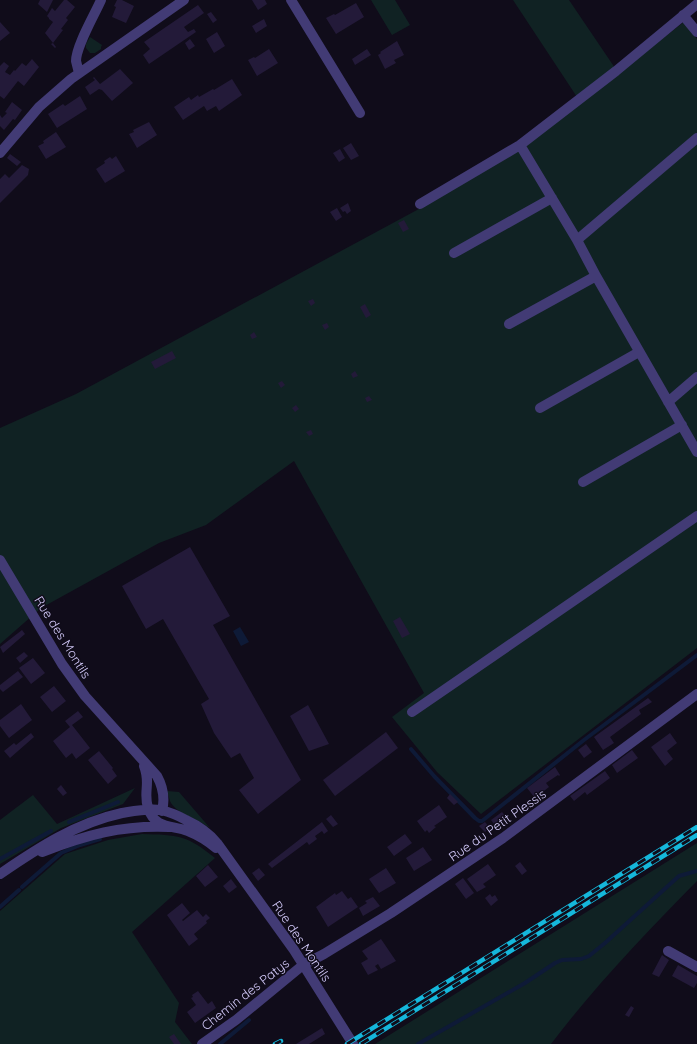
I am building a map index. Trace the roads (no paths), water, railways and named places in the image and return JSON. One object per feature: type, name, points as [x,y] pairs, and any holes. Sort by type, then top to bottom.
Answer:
[{"type":"street","points":[[79,73],[76,60],[79,49],[101,0]]},
{"type":"street","points":[[0,153],[39,106],[79,73],[184,0]]},
{"type":"street","points":[[291,0],[360,113]]},
{"type":"street","points":[[420,204],[520,145],[616,71],[697,4]]},
{"type":"street","points":[[683,15],[697,32]]},
{"type":"street","points":[[79,49],[82,57],[90,65]]},
{"type":"street","points":[[577,240],[697,138]]},
{"type":"street","points":[[520,145],[577,240],[639,352],[697,452]]},
{"type":"street","points":[[454,254],[552,198]]},
{"type":"street","points":[[509,324],[596,276]]},
{"type":"street","points":[[540,408],[639,352]]},
{"type":"street","points":[[668,402],[697,377]]},
{"type":"street","points":[[583,482],[682,426]]},
{"type":"street","points":[[412,712],[697,516]]},
{"type":"street","name":"Rue des Montils","points":[[0,560],[62,664],[85,696],[159,781],[163,798],[155,812]]},
{"type":"street","name":"Rue du Petit Plessis","points":[[303,965],[324,954],[391,913],[503,838],[697,694]]},
{"type":"street","name":"Rue des Montils","points":[[141,760],[148,778],[146,797],[162,825],[179,828],[199,836],[226,856]]},
{"type":"street","points":[[131,811],[142,801],[146,791]]},
{"type":"street","points":[[1,873],[29,854],[94,821],[131,811],[155,812]]},
{"type":"street","points":[[83,837],[93,830],[106,825],[148,820],[155,812]]},
{"type":"street","name":"Rue des Montils","points":[[155,812],[182,818],[209,833],[270,915],[353,1044]]},
{"type":"street","points":[[1,873],[40,853],[83,837],[116,829],[170,827]]},
{"type":"street","points":[[668,951],[697,967]]},
{"type":"street","name":"Chemin des Patys","points":[[202,1044],[236,1020],[303,965]]},
{"type":"water","points":[[240,627],[249,642],[241,646],[233,631]]},
{"type":"waterway","points":[[411,749],[434,776],[475,818],[482,821],[584,740],[697,655]]},
{"type":"waterway","points":[[69,822],[118,802]]},
{"type":"waterway","points":[[0,859],[51,831]]},
{"type":"waterway","points":[[22,887],[61,853],[100,839]]},
{"type":"waterway","points":[[418,1044],[525,983],[555,963],[562,960],[581,959],[589,956],[679,876],[697,871]]},
{"type":"waterway","points":[[0,907],[19,890]]},
{"type":"waterway","points":[[220,1044],[249,1020]]},
{"type":"railway","points":[[347,1044],[697,827]]},
{"type":"railway","points":[[361,1044],[697,835]]},
{"type":"railway","points":[[275,1044],[281,1041]]}]
